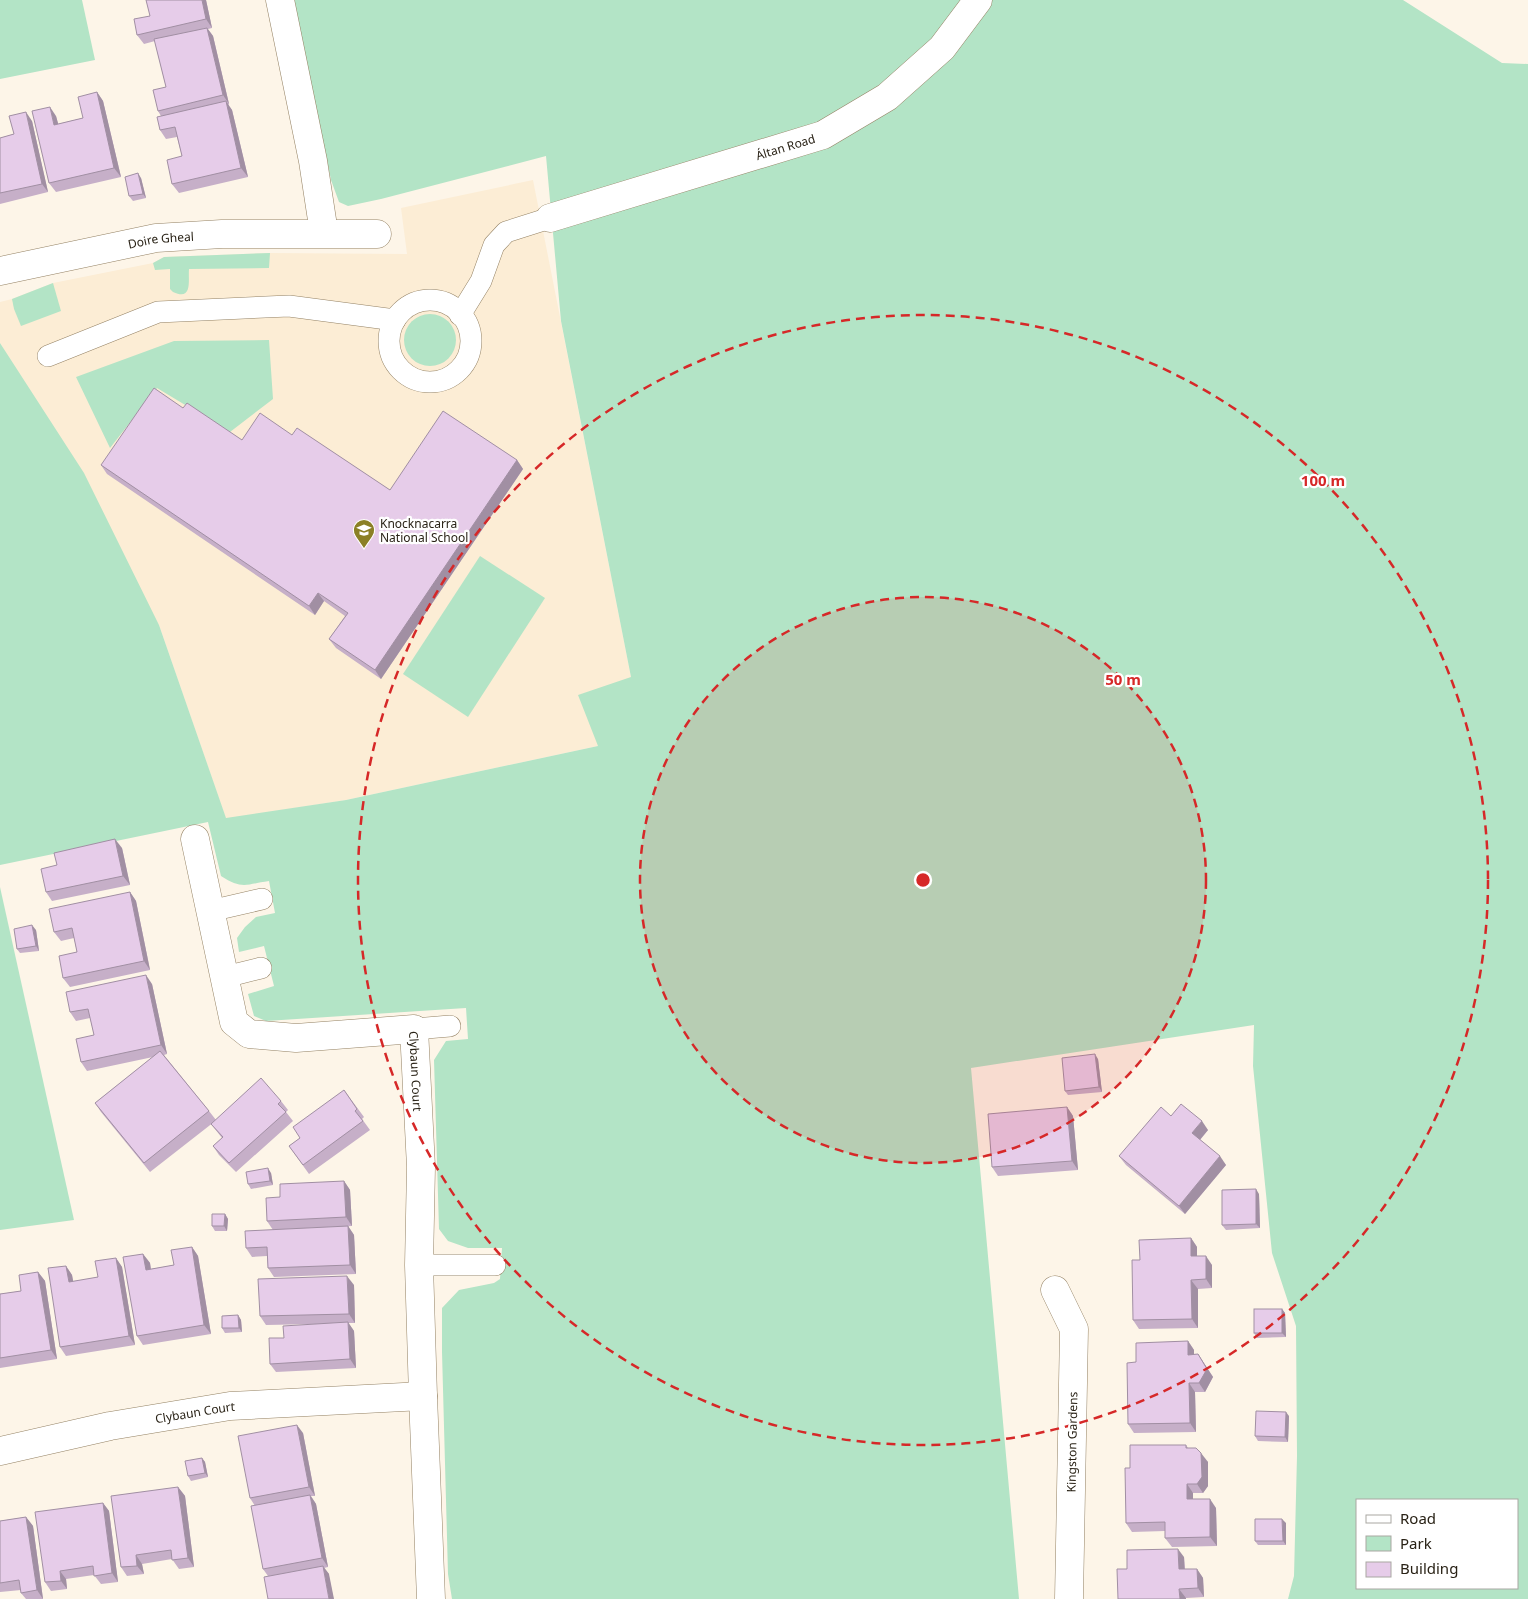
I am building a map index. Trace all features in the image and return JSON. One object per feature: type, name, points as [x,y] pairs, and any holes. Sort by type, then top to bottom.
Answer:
[{"type":"street","points":[[280,0],[313,161],[324,233]]},
{"type":"street","name":"Áltan Road","points":[[550,218],[823,134],[887,97],[942,48],[978,0]]},
{"type":"street","name":"Doire Gheal","points":[[0,271],[156,238],[222,234],[377,234]]},
{"type":"street","name":"Clybaun Court","points":[[195,839],[234,1022],[249,1034],[296,1038],[414,1029],[421,1167],[419,1265],[431,1599]]},
{"type":"street","name":"Kingston Gardens","points":[[1055,1290],[1074,1329],[1069,1599]]},
{"type":"street","name":"Clybaun Court","points":[[0,1451],[110,1426],[230,1406],[423,1396]]},
{"type":"lane","points":[[460,314],[481,281],[494,245],[506,232],[550,218]]},
{"type":"lane","points":[[426,301],[439,301],[451,306],[460,314],[467,325],[470,337],[470,350],[465,362],[457,372],[446,379],[433,382],[420,381],[408,376],[399,368],[392,357],[389,345],[390,332],[395,320],[403,310],[414,304],[426,301]]},
{"type":"lane","points":[[48,356],[158,312],[289,306],[395,320]]},
{"type":"lane","points":[[210,911],[262,899]]},
{"type":"lane","points":[[225,976],[261,968]]},
{"type":"lane","points":[[414,1029],[450,1026]]},
{"type":"lane","points":[[419,1265],[495,1265]]},
{"type":"shaded area","name":"Knocknacarra National School","points":[[533,180],[631,677],[598,746],[346,800],[226,819],[159,625],[0,343],[0,302],[53,283],[153,263],[164,257],[270,253],[407,254],[401,208]]},
{"type":"green space","points":[[0,0],[82,0],[95,60],[0,79]]},
{"type":"green space","points":[[294,0],[1403,0],[1502,63],[1528,64],[1528,1599],[1288,1599],[1294,1576],[1297,1456],[1296,1326],[1272,1253],[1253,1066],[1254,1025],[971,1068],[1019,1599],[452,1599],[448,1574],[442,1308],[459,1290],[494,1283],[500,1279],[502,1248],[468,1248],[448,1241],[439,1229],[434,1060],[446,1041],[468,1039],[466,1008],[266,1021],[254,1016],[248,994],[274,986],[264,946],[239,952],[237,938],[256,917],[275,913],[269,881],[240,885],[221,876],[208,822],[0,865],[0,343],[84,473],[159,625],[226,818],[346,800],[598,746],[578,695],[631,677],[561,321],[546,156],[381,199],[348,206],[339,202],[331,180]]},
{"type":"green space","points":[[270,253],[269,268],[189,269],[189,284],[187,292],[184,294],[173,292],[170,289],[170,269],[155,270],[153,263],[164,257]]},
{"type":"green space","points":[[53,283],[61,311],[21,326],[12,299]]},
{"type":"green space","points":[[425,314],[435,314],[449,321],[456,335],[456,345],[449,359],[435,366],[425,366],[415,362],[408,355],[404,345],[404,335],[408,325],[415,318]]},
{"type":"green space","points":[[269,340],[273,399],[230,432],[157,388],[110,448],[76,377],[174,341]]},
{"type":"green space","points":[[480,556],[545,598],[468,717],[403,674]]},
{"type":"green space","points":[[0,887],[74,1220],[0,1230]]},
{"type":"building","points":[[146,0],[202,0],[206,19],[137,35],[134,19],[150,16]]},
{"type":"building","points":[[207,28],[223,95],[158,111],[153,90],[166,87],[154,39]]},
{"type":"building","points":[[97,92],[114,168],[49,183],[32,111],[50,107],[54,125],[83,118],[78,97]]},
{"type":"building","points":[[226,101],[241,168],[172,184],[167,160],[182,156],[175,127],[160,130],[157,117]]},
{"type":"building","points":[[26,112],[42,184],[0,193],[0,138],[14,134],[9,116]]},
{"type":"building","points":[[138,173],[143,194],[129,196],[125,177]]},
{"type":"building","points":[[154,388],[183,408],[187,403],[242,440],[260,413],[292,435],[297,428],[390,490],[443,411],[517,460],[375,670],[329,639],[348,613],[318,593],[309,606],[101,465]]},
{"type":"building","points":[[115,839],[123,876],[46,892],[41,869],[57,865],[54,853]]},
{"type":"building","points":[[130,892],[144,961],[63,978],[59,956],[77,952],[72,928],[54,932],[49,909]]},
{"type":"building","points":[[32,925],[36,946],[17,949],[14,929]]},
{"type":"building","points":[[146,975],[161,1045],[81,1062],[76,1039],[94,1035],[88,1009],[70,1012],[66,992]]},
{"type":"building","points":[[160,1051],[209,1111],[144,1163],[95,1103]]},
{"type":"building","points":[[1095,1054],[1099,1087],[1065,1091],[1062,1058]]},
{"type":"building","points":[[261,1078],[281,1101],[278,1104],[286,1112],[229,1163],[213,1146],[223,1137],[211,1124]]},
{"type":"building","points":[[344,1090],[357,1109],[355,1111],[363,1121],[303,1165],[289,1146],[300,1138],[293,1127]]},
{"type":"building","points":[[1181,1104],[1202,1121],[1192,1133],[1220,1156],[1179,1206],[1119,1156],[1161,1107],[1171,1116]]},
{"type":"building","points":[[1067,1107],[1072,1161],[992,1167],[988,1114]]},
{"type":"building","points":[[268,1168],[270,1181],[248,1184],[246,1172]]},
{"type":"building","points":[[344,1181],[346,1217],[267,1221],[266,1198],[280,1197],[280,1184]]},
{"type":"building","points":[[1256,1189],[1256,1224],[1222,1225],[1222,1190]]},
{"type":"building","points":[[212,1214],[225,1214],[224,1226],[212,1226]]},
{"type":"building","points":[[348,1226],[350,1265],[268,1268],[267,1247],[246,1248],[245,1231]]},
{"type":"building","points":[[1191,1238],[1191,1256],[1206,1256],[1206,1279],[1191,1280],[1192,1319],[1133,1320],[1132,1260],[1140,1260],[1139,1240]]},
{"type":"building","points":[[192,1247],[204,1325],[137,1336],[123,1257],[143,1254],[146,1270],[174,1265],[171,1250]]},
{"type":"building","points":[[116,1258],[129,1336],[60,1347],[48,1268],[66,1266],[69,1282],[98,1277],[95,1261]]},
{"type":"building","points":[[38,1272],[51,1350],[0,1358],[0,1294],[21,1291],[19,1275]]},
{"type":"building","points":[[347,1276],[349,1314],[260,1316],[258,1279]]},
{"type":"building","points":[[1254,1309],[1282,1309],[1282,1333],[1254,1333]]},
{"type":"building","points":[[238,1315],[239,1328],[222,1328],[222,1316]]},
{"type":"building","points":[[348,1322],[350,1359],[270,1364],[269,1338],[284,1338],[283,1326]]},
{"type":"building","points":[[1188,1341],[1188,1355],[1198,1354],[1207,1369],[1199,1383],[1189,1383],[1190,1423],[1128,1424],[1127,1363],[1136,1362],[1136,1343]]},
{"type":"building","points":[[1256,1411],[1286,1412],[1285,1437],[1255,1436]]},
{"type":"building","points":[[297,1425],[309,1487],[250,1498],[238,1436]]},
{"type":"building","points":[[1130,1445],[1186,1445],[1186,1448],[1196,1448],[1201,1453],[1202,1477],[1197,1484],[1187,1484],[1187,1499],[1210,1499],[1210,1537],[1165,1538],[1165,1522],[1126,1523],[1125,1468],[1130,1468]]},
{"type":"building","points":[[202,1458],[205,1473],[188,1476],[185,1461]]},
{"type":"building","points":[[178,1487],[188,1558],[172,1560],[171,1550],[136,1555],[137,1566],[121,1567],[111,1496]]},
{"type":"building","points":[[310,1495],[322,1558],[263,1569],[251,1506]]},
{"type":"building","points":[[103,1503],[112,1573],[94,1576],[93,1566],[60,1571],[61,1581],[45,1582],[35,1512]]},
{"type":"building","points":[[26,1517],[37,1590],[21,1593],[19,1580],[0,1583],[0,1521]]},
{"type":"building","points":[[1255,1519],[1282,1519],[1283,1541],[1255,1541]]},
{"type":"building","points":[[1178,1549],[1179,1569],[1197,1569],[1198,1588],[1179,1589],[1180,1599],[1118,1599],[1117,1569],[1127,1569],[1127,1550]]},
{"type":"building","points":[[323,1566],[329,1599],[268,1599],[264,1577]]},
{"type":"place","name":"Knocknacarra National School","points":[[364,549]]}]
